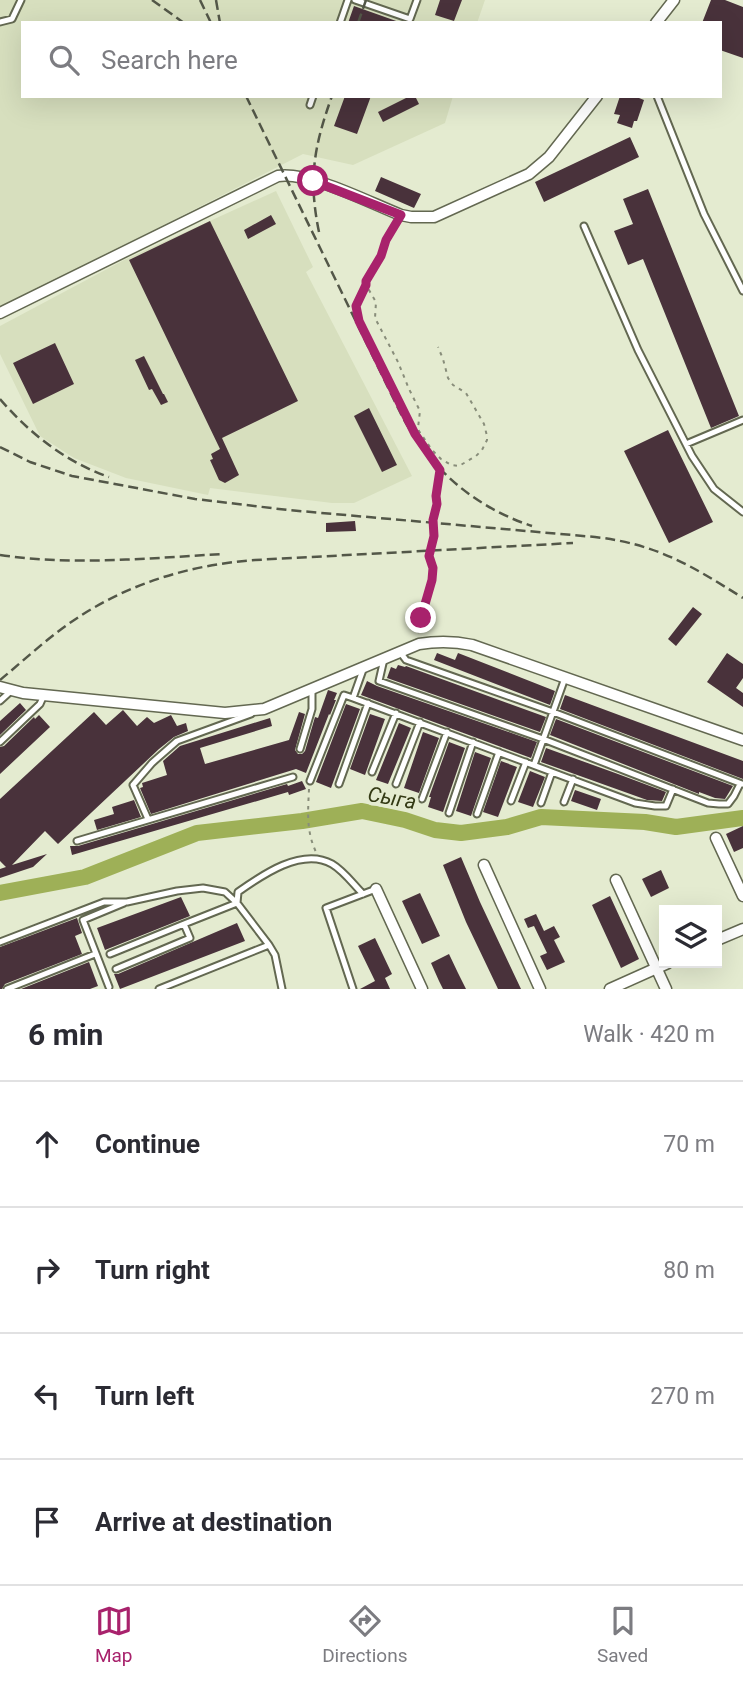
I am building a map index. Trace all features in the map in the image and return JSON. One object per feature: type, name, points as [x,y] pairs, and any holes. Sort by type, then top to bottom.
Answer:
[{"type":"street","points":[[658,21],[674,0]]},
{"type":"street","points":[[0,313],[278,176],[297,177],[320,183],[401,215],[434,217],[529,174],[549,157],[595,98]]},
{"type":"street","points":[[0,687],[23,693],[225,713],[264,709],[419,644],[438,640],[458,642],[743,740]]},
{"type":"street","points":[[716,838],[743,896]]},
{"type":"street","points":[[484,865],[540,989]]},
{"type":"street","points":[[616,880],[666,989]]},
{"type":"street","points":[[376,889],[422,989]]},
{"type":"street","points":[[722,938],[743,929]]},
{"type":"street","points":[[610,989],[659,967]]},
{"type":"lane","points":[[0,22],[12,19],[21,0]]},
{"type":"lane","points":[[341,21],[348,0]]},
{"type":"lane","points":[[355,0],[410,19],[416,0]]},
{"type":"lane","points":[[310,105],[312,98]]},
{"type":"lane","points":[[658,98],[704,214],[743,291]]},
{"type":"lane","points":[[584,226],[638,350],[686,444],[715,489],[743,512]]},
{"type":"lane","points":[[686,444],[743,420]]},
{"type":"lane","points":[[384,659],[379,681],[543,739],[708,803],[728,804],[742,784],[553,712],[406,660],[400,652]]},
{"type":"lane","points":[[353,698],[364,667]]},
{"type":"lane","points":[[534,765],[565,678]]},
{"type":"lane","points":[[0,701],[13,689]]},
{"type":"lane","points":[[300,749],[313,709],[312,689]]},
{"type":"lane","points":[[0,742],[40,704],[44,695]]},
{"type":"lane","points":[[310,781],[344,695],[635,803],[666,806],[673,789]]},
{"type":"lane","points":[[339,784],[368,703]]},
{"type":"lane","points":[[148,819],[133,785],[168,747],[177,741],[264,709]]},
{"type":"lane","points":[[372,772],[396,713]]},
{"type":"lane","points":[[396,784],[420,722]]},
{"type":"lane","points":[[422,799],[447,733]]},
{"type":"lane","points":[[449,813],[473,742]]},
{"type":"lane","points":[[477,814],[499,752]]},
{"type":"lane","points":[[511,801],[526,762]]},
{"type":"lane","points":[[541,803],[552,772]]},
{"type":"lane","points":[[77,841],[293,777]]},
{"type":"lane","points":[[564,802],[573,779]]},
{"type":"lane","points":[[237,903],[238,892],[262,875],[309,858],[318,858],[333,864],[363,894]]},
{"type":"lane","points":[[108,988],[83,920],[127,902],[203,888],[225,892],[237,903],[275,955],[282,989]]},
{"type":"lane","points":[[353,989],[326,908],[376,889]]},
{"type":"lane","points":[[0,942],[104,902],[127,902]]},
{"type":"lane","points":[[110,954],[237,903]]},
{"type":"lane","points":[[116,969],[190,938],[184,924]]},
{"type":"lane","points":[[159,989],[269,945]]},
{"type":"lane","points":[[7,989],[95,954]]},
{"type":"path","points":[[401,215],[369,274],[356,306],[359,321],[415,434],[440,470],[433,520],[434,536],[429,556],[433,568],[432,580],[421,618],[419,644]]},
{"type":"path","points":[[366,285],[376,302],[375,318],[420,411],[418,428],[421,435],[441,459],[459,466],[482,450],[487,436],[484,424],[467,393],[453,385],[448,378],[438,347]]},
{"type":"path","points":[[310,781],[309,831],[318,858]]},
{"type":"shaded area","points":[[0,0],[485,0],[478,21],[21,21],[21,98],[452,98],[445,123],[353,165],[303,154],[0,308]]},
{"type":"shaded area","points":[[276,191],[313,267],[306,272],[412,476],[354,503],[332,503],[210,488],[208,495],[126,478],[74,458],[40,436],[0,354],[0,326],[124,260]]},
{"type":"building","points":[[440,0],[462,0],[454,21],[435,15]]},
{"type":"building","points":[[711,0],[725,0],[743,7],[743,58],[722,51],[722,21],[703,21]]},
{"type":"building","points":[[354,6],[396,21],[349,21]]},
{"type":"building","points":[[344,98],[370,98],[357,134],[334,126]]},
{"type":"building","points":[[406,98],[416,98],[419,104],[383,122],[378,112]]},
{"type":"building","points":[[619,98],[644,100],[632,128],[617,123],[620,115],[614,114]]},
{"type":"building","points":[[630,137],[639,157],[544,202],[535,182]]},
{"type":"building","points":[[381,177],[421,194],[414,208],[375,191]]},
{"type":"building","points":[[648,189],[739,416],[711,428],[643,259],[628,265],[614,231],[633,224],[623,199]]},
{"type":"building","points":[[271,215],[276,224],[248,239],[244,230]]},
{"type":"building","points":[[210,221],[298,401],[222,438],[239,475],[225,483],[219,480],[210,460],[213,459],[211,454],[220,449],[129,260]]},
{"type":"building","points":[[55,343],[74,384],[33,404],[13,363]]},
{"type":"building","points":[[144,356],[168,402],[161,405],[152,389],[149,390],[135,360]]},
{"type":"building","points":[[369,408],[397,465],[382,472],[354,416]]},
{"type":"building","points":[[668,430],[713,522],[669,543],[624,451]]},
{"type":"building","points":[[355,521],[356,531],[326,532],[326,523]]},
{"type":"building","points":[[693,607],[702,614],[676,646],[668,639]]},
{"type":"building","points":[[437,653],[455,660],[458,653],[555,691],[550,705],[434,660]]},
{"type":"building","points":[[727,653],[743,664],[743,678],[736,688],[743,693],[743,707],[707,682]]},
{"type":"building","points":[[398,665],[546,717],[540,732],[387,678],[391,667],[396,669]]},
{"type":"building","points":[[367,681],[537,742],[531,758],[361,695]]},
{"type":"building","points":[[328,690],[337,693],[336,700],[306,773],[296,769],[151,814],[140,788],[143,787],[142,783],[167,775],[163,761],[180,746],[270,718],[272,726],[200,748],[205,764],[289,740],[299,712],[305,714],[295,750],[302,754]]},
{"type":"building","points":[[565,695],[743,761],[743,779],[560,709]]},
{"type":"building","points":[[20,703],[26,710],[0,735],[0,721]]},
{"type":"building","points":[[346,704],[360,709],[331,788],[316,782]]},
{"type":"building","points":[[123,710],[137,726],[147,717],[154,723],[171,715],[177,726],[186,723],[188,731],[174,737],[159,749],[58,844],[45,831],[12,865],[47,854],[33,867],[0,878],[0,869],[6,867],[0,861],[0,799],[94,712],[106,725]]},
{"type":"building","points":[[370,714],[385,719],[365,775],[350,769]]},
{"type":"building","points":[[39,715],[50,727],[0,774],[0,747]]},
{"type":"building","points":[[556,719],[733,786],[725,799],[699,794],[550,735]]},
{"type":"building","points":[[399,723],[411,728],[388,784],[376,780]]},
{"type":"building","points":[[423,732],[439,738],[419,793],[404,788]]},
{"type":"building","points":[[449,742],[465,748],[443,812],[428,807],[429,797]]},
{"type":"building","points":[[546,748],[666,792],[662,801],[647,800],[541,762]]},
{"type":"building","points":[[475,752],[491,758],[471,816],[456,811]]},
{"type":"building","points":[[501,761],[517,767],[498,817],[483,812]]},
{"type":"building","points":[[530,771],[545,777],[533,807],[518,802]]},
{"type":"building","points":[[302,781],[306,789],[289,795],[288,792],[72,855],[70,846],[78,846]]},
{"type":"building","points":[[575,790],[601,799],[597,810],[571,801]]},
{"type":"building","points":[[134,800],[141,817],[97,830],[94,820],[114,814],[112,807]]},
{"type":"building","points":[[743,826],[743,848],[734,852],[726,834]]},
{"type":"building","points":[[461,857],[521,989],[498,989],[466,922],[443,865]]},
{"type":"building","points":[[661,870],[669,888],[651,897],[642,879]]},
{"type":"building","points":[[420,893],[440,936],[422,944],[402,901]]},
{"type":"building","points":[[610,896],[639,959],[621,968],[592,905]]},
{"type":"building","points":[[181,897],[190,916],[105,950],[97,928]]},
{"type":"building","points":[[536,914],[544,931],[554,926],[560,937],[554,940],[565,962],[547,970],[540,956],[547,953],[534,926],[528,928],[524,919]]},
{"type":"building","points":[[77,918],[82,933],[75,936],[82,954],[5,984],[0,989],[0,947]]},
{"type":"building","points":[[237,923],[245,941],[120,989],[114,974]]},
{"type":"building","points":[[375,938],[392,974],[385,978],[390,989],[360,989],[375,981],[358,946]]},
{"type":"building","points":[[449,954],[466,989],[443,989],[439,981],[431,963]]},
{"type":"building","points":[[89,962],[98,986],[90,989],[21,989]]},
{"type":"waterway","name":"Сыга","points":[[0,893],[85,877],[197,833],[362,811],[405,820],[435,830],[461,833],[507,827],[541,817],[645,822],[676,827],[743,818]]},
{"type":"railway","points":[[152,0],[181,21]]},
{"type":"railway","points":[[200,0],[210,21]]},
{"type":"railway","points":[[216,0],[220,21]]},
{"type":"railway","points":[[359,21],[366,0]]},
{"type":"railway","points":[[247,98],[412,434],[439,468],[455,483],[491,508],[532,526]]},
{"type":"railway","points":[[319,232],[314,195],[315,163],[331,98]]},
{"type":"railway","points":[[0,399],[50,446],[93,471],[109,477]]},
{"type":"railway","points":[[0,447],[30,462],[72,476],[195,499],[617,540],[673,558],[743,598]]},
{"type":"railway","points":[[0,680],[50,638],[88,611],[133,588],[180,572],[255,560],[573,543]]},
{"type":"railway","points":[[0,555],[84,561],[224,554]]},
{"type":"route","points":[[313,181],[401,215],[369,274],[356,306],[359,321],[410,425],[440,470],[433,520],[435,532],[429,552],[433,568],[431,589],[421,618]]}]
